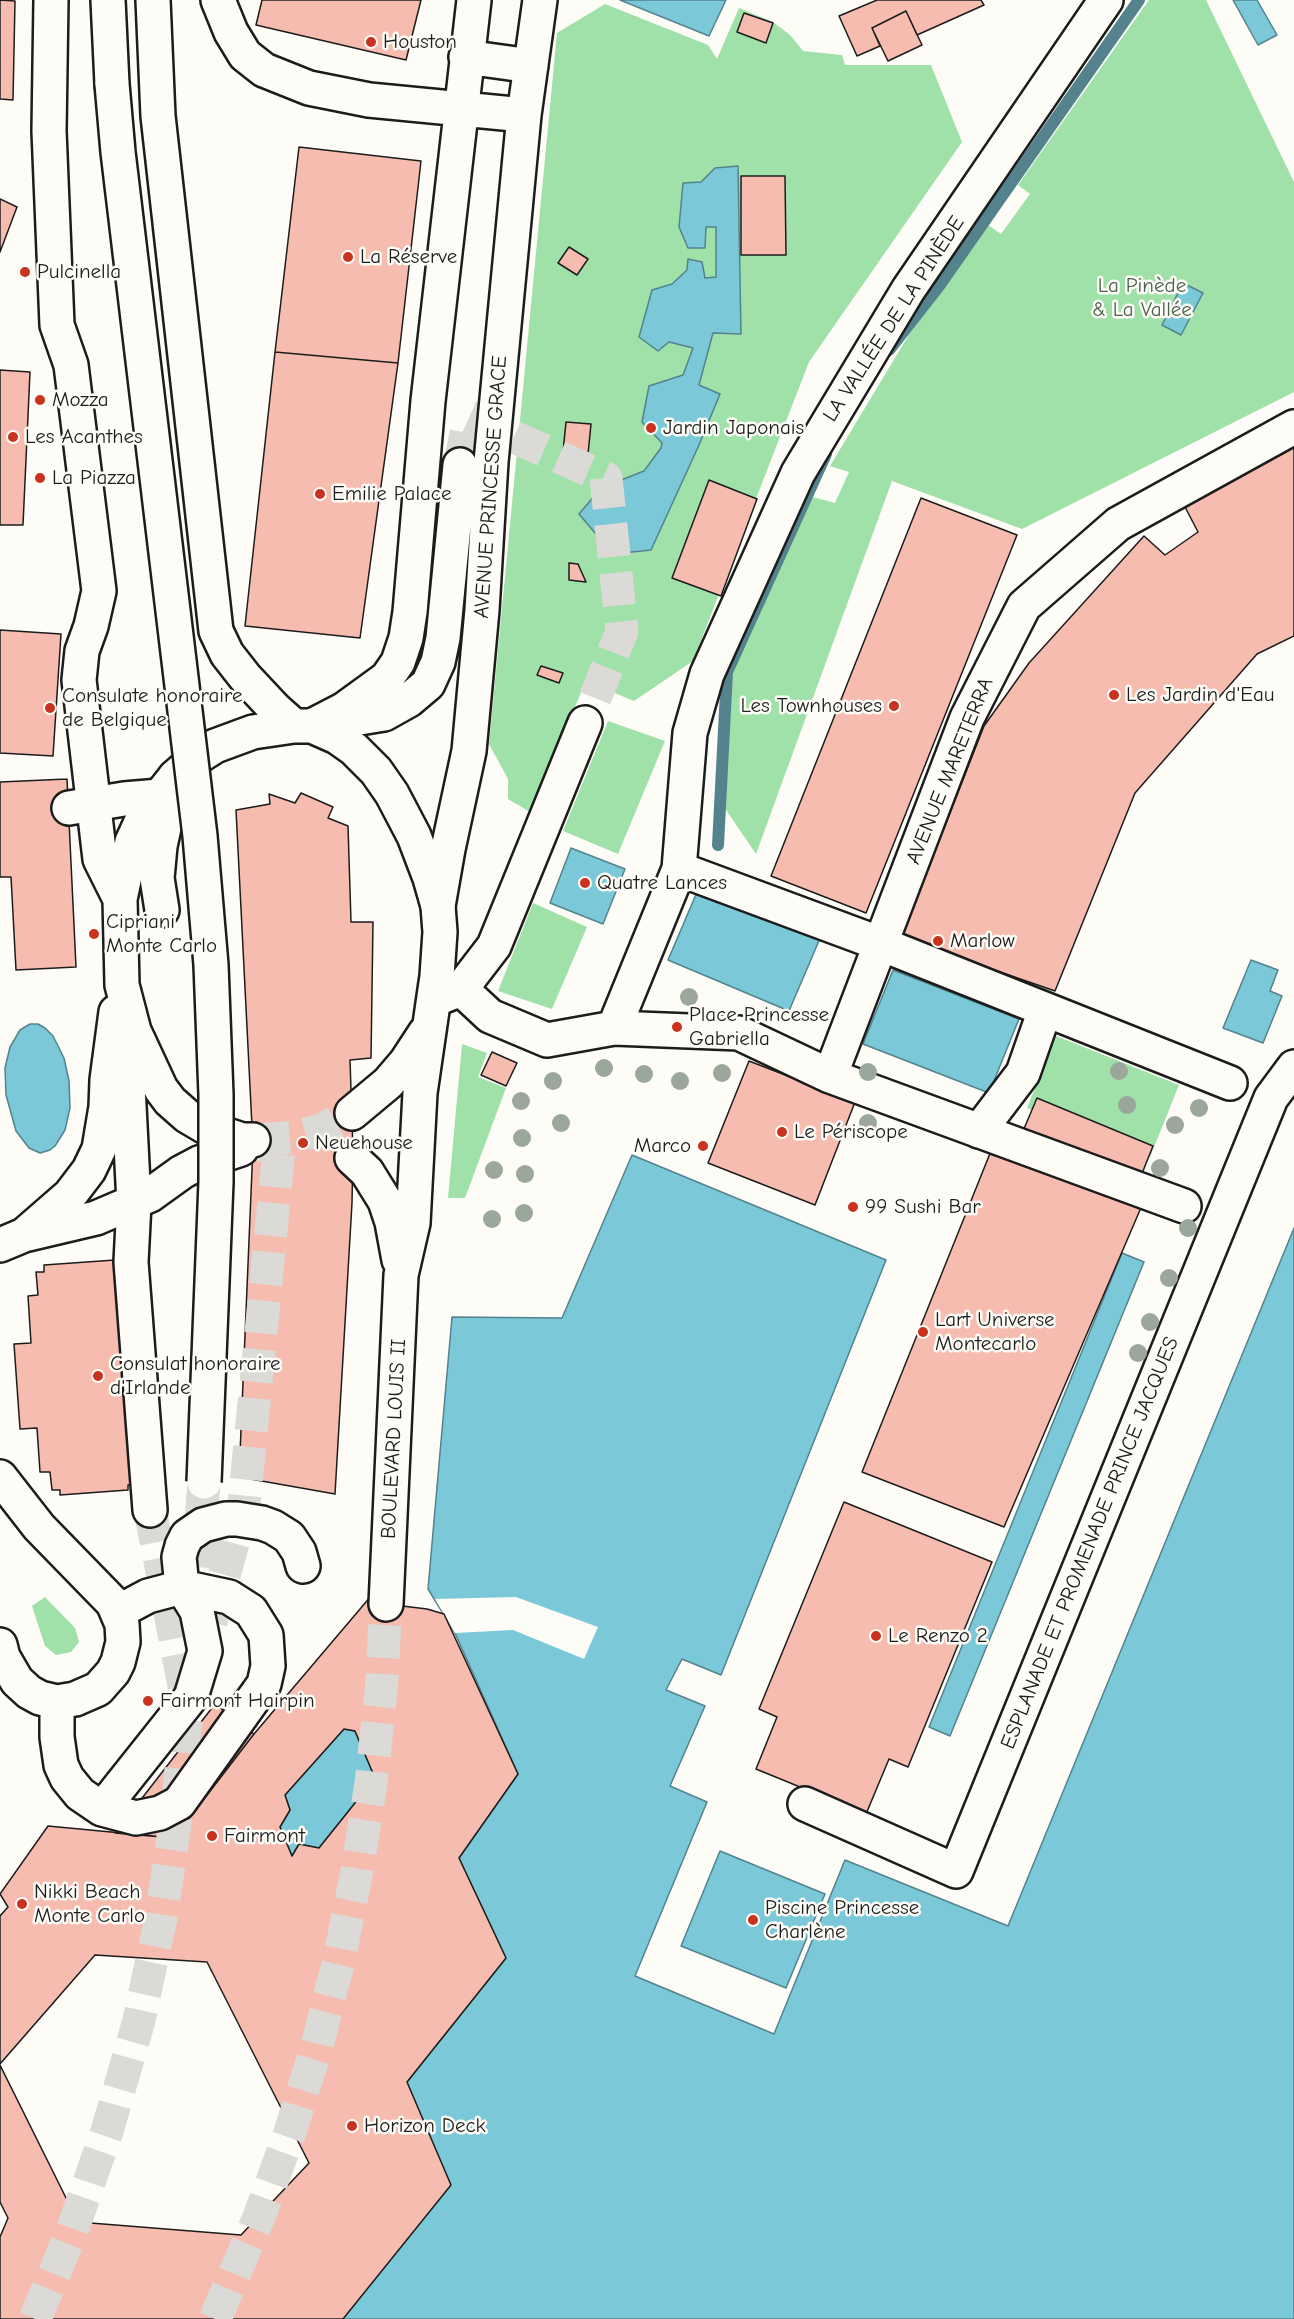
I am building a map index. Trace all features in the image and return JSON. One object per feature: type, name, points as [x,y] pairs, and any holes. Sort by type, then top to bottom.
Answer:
[{"type":"street","points":[[51,0],[49,131],[57,325],[71,365],[99,591],[82,651],[79,680],[81,806],[100,859],[120,899]]},
{"type":"street","points":[[108,0],[118,152],[200,836],[211,965],[216,1095],[216,1182],[204,1482]]},
{"type":"street","points":[[153,0],[158,116],[216,631],[227,654],[259,692],[303,726],[337,737],[354,749],[376,771],[392,794],[414,836],[438,906]]},
{"type":"street","points":[[218,0],[231,32],[244,55],[264,70],[309,88],[369,100],[524,115]]},
{"type":"street","points":[[303,726],[343,710],[387,678],[398,662],[406,638],[411,612],[429,389],[474,0]]},
{"type":"street","name":"AVENUE PRINCESSE GRACE","points":[[438,906],[469,751],[482,610],[491,462],[524,115],[540,0]]},
{"type":"street","name":"LA VALLÉE DE LA PINÈDE","points":[[614,1028],[679,869],[690,733],[705,684],[757,560],[798,473],[908,290],[1106,0]]},
{"type":"street","points":[[466,57],[531,66]]},
{"type":"street","name":"AVENUE MARETERRA","points":[[830,1076],[967,718],[1024,606],[1118,524],[1294,427]]},
{"type":"street","points":[[150,1510],[131,1262],[134,1203],[122,984],[120,899],[132,842],[144,816],[167,787],[196,758],[215,746],[253,732],[384,714],[409,700],[428,684],[438,662],[443,638],[460,465]]},
{"type":"street","points":[[352,1113],[370,1100],[406,1062],[442,1004],[494,946],[585,723]]},
{"type":"street","points":[[81,806],[167,787]]},
{"type":"street","points":[[162,910],[157,878],[167,787]]},
{"type":"street","points":[[679,869],[881,945],[1230,1083]]},
{"type":"street","name":"BOULEVARD LOUIS II","points":[[386,1604],[401,1275],[413,1223],[420,1093],[442,1004],[438,906]]},
{"type":"street","points":[[12,1240],[96,1218],[134,1203],[199,1163],[253,1143],[209,1129],[187,1116],[170,1101],[161,1089],[134,1031],[122,984]]},
{"type":"street","points":[[12,1240],[69,1195],[88,1170],[99,1149],[106,1107],[114,1023],[122,984]]},
{"type":"street","points":[[442,1004],[490,1016],[548,1040],[614,1028],[739,1033],[830,1076],[1184,1206]]},
{"type":"street","points":[[979,1131],[1023,1073],[1045,1010]]},
{"type":"street","name":"ESPLANADE ET PROMENADE PRINCE JACQUES","points":[[805,1804],[956,1871],[1271,1098],[1294,1067]]},
{"type":"street","name":"BOULEVARD LOUIS II","points":[[352,1158],[367,1172],[385,1201],[392,1222],[401,1275]]},
{"type":"street","points":[[0,1477],[39,1527],[80,1568],[118,1612],[123,1642],[113,1672],[98,1689],[75,1699],[57,1702],[40,1698],[17,1681],[3,1657],[0,1645]]},
{"type":"street","points":[[102,1809],[191,1697],[201,1671],[205,1651],[203,1630],[197,1611],[182,1587],[179,1557],[187,1536],[203,1525],[226,1519],[262,1523],[282,1532],[295,1545],[302,1557],[303,1566]]},
{"type":"street","points":[[57,1702],[57,1737],[61,1765],[67,1778],[80,1794],[102,1809],[136,1818],[160,1813],[179,1803],[264,1684],[268,1666],[266,1635],[251,1611],[229,1597],[182,1587],[148,1596],[118,1612]]},
{"type":"green space","name":"La Pinède & La Vallée","points":[[1149,0],[1206,0],[1294,182],[1294,392],[1022,529],[892,481],[756,854],[722,804],[730,672],[813,497],[835,503],[849,472],[830,466],[910,333],[988,225],[1001,234],[1030,194],[1018,185]]},
{"type":"green space","name":"Jardin Japonais","points":[[605,4],[708,45],[717,59],[739,8],[773,22],[790,35],[803,51],[842,55],[845,65],[931,65],[962,142],[809,362],[693,661],[634,701],[586,681],[530,812],[508,799],[508,779],[489,744],[557,33]]},
{"type":"green space","points":[[608,721],[665,741],[618,854],[563,831]]},
{"type":"green space","points":[[533,903],[587,927],[552,1009],[498,991]]},
{"type":"green space","points":[[1056,1036],[1179,1085],[1150,1157],[1027,1108]]},
{"type":"green space","points":[[462,1044],[487,1053],[478,1077],[506,1088],[465,1198],[448,1198]]},
{"type":"green space","points":[[45,1597],[75,1628],[79,1642],[71,1652],[56,1655],[45,1646],[32,1606]]},
{"type":"water","points":[[620,0],[726,0],[709,36]]},
{"type":"water","points":[[1233,0],[1257,0],[1277,35],[1258,45]]},
{"type":"water","points":[[738,166],[741,334],[713,333],[699,385],[720,394],[651,550],[613,554],[579,514],[601,488],[644,471],[661,448],[662,443],[642,422],[649,386],[683,375],[693,348],[669,342],[658,351],[639,337],[652,290],[672,284],[687,270],[688,259],[702,262],[705,278],[716,277],[716,227],[706,227],[705,248],[688,248],[679,227],[683,183],[701,182],[715,168]]},
{"type":"water","points":[[1183,283],[1203,293],[1181,335],[1162,325]]},
{"type":"water","points":[[571,848],[625,869],[603,924],[550,903]]},
{"type":"water","points":[[700,885],[821,936],[789,1011],[668,960]]},
{"type":"water","points":[[1251,960],[1278,970],[1270,991],[1282,996],[1263,1043],[1223,1028]]},
{"type":"water","points":[[893,970],[1019,1019],[989,1093],[863,1044]]},
{"type":"water","points":[[30,1024],[38,1024],[53,1036],[64,1058],[69,1081],[70,1108],[65,1130],[55,1146],[40,1153],[29,1148],[16,1131],[6,1095],[5,1068],[10,1047],[20,1030]]},
{"type":"water","points":[[632,1155],[886,1260],[721,1675],[682,1659],[666,1690],[705,1706],[670,1786],[707,1802],[635,1976],[774,2034],[845,1860],[1008,1926],[1294,1228],[1294,2319],[343,2319],[407,2082],[506,1958],[459,1858],[518,1774],[455,1633],[428,1589],[452,1317],[562,1318]]},
{"type":"water","points":[[1122,1253],[1144,1262],[950,1736],[929,1727]]},
{"type":"water","points":[[344,1729],[355,1731],[375,1778],[319,1848],[299,1844],[292,1856],[280,1827],[290,1810],[285,1795]]},
{"type":"water","name":"Piscine Princesse Charlène","points":[[720,1851],[825,1894],[786,1988],[681,1946]]},
{"type":"pier","points":[[516,1597],[598,1627],[584,1659],[513,1630],[455,1633],[435,1599]]},
{"type":"building","points":[[0,0],[15,1],[13,100],[0,99]]},
{"type":"building","name":"Houston","points":[[262,0],[421,0],[406,60],[256,25]]},
{"type":"building","points":[[877,0],[981,0],[984,5],[917,35],[906,11],[872,28],[880,46],[857,56],[839,16]]},
{"type":"building","points":[[906,11],[922,45],[888,61],[872,28]]},
{"type":"building","points":[[744,13],[773,23],[766,43],[737,32]]},
{"type":"building","name":"La Réserve","points":[[299,147],[421,161],[398,363],[275,352]]},
{"type":"building","points":[[741,176],[785,176],[786,255],[741,255]]},
{"type":"building","points":[[0,199],[17,207],[0,252]]},
{"type":"building","points":[[569,247],[588,259],[577,275],[558,263]]},
{"type":"building","name":"Emilie Palace","points":[[275,352],[398,363],[360,638],[245,626]]},
{"type":"building","name":"Les Acanthes","points":[[0,370],[30,372],[23,525],[0,525]]},
{"type":"building","points":[[566,422],[591,424],[588,454],[563,452]]},
{"type":"building","name":"Les Jardin d'Eau","points":[[1294,445],[1294,636],[1257,654],[1135,793],[1055,991],[902,938],[984,726],[1029,663],[1144,536],[1165,555],[1198,532],[1184,505]]},
{"type":"building","points":[[709,480],[757,499],[721,596],[672,578]]},
{"type":"building","name":"Les Townhouses","points":[[921,498],[1017,535],[866,913],[771,876]]},
{"type":"building","points":[[569,563],[578,564],[586,582],[569,580]]},
{"type":"building","points":[[0,630],[61,634],[53,756],[0,753]]},
{"type":"building","points":[[541,666],[563,673],[559,683],[537,675]]},
{"type":"building","points":[[67,779],[76,967],[16,970],[11,877],[0,877],[0,782]]},
{"type":"building","name":"Neuehouse","points":[[301,793],[333,807],[328,818],[348,826],[351,922],[373,922],[371,1058],[350,1060],[352,1203],[335,1494],[239,1477],[253,1146],[236,810],[270,804],[269,794],[295,803]]},
{"type":"building","points":[[492,1052],[517,1063],[506,1086],[481,1075]]},
{"type":"building","name":"Le Périscope","points":[[749,1061],[855,1102],[815,1205],[708,1163]]},
{"type":"building","points":[[1037,1098],[1153,1146],[1135,1191],[1146,1196],[1004,1527],[862,1472],[995,1141],[1015,1150]]},
{"type":"building","points":[[115,1260],[137,1485],[128,1485],[128,1490],[60,1495],[60,1490],[52,1490],[50,1472],[40,1472],[37,1428],[20,1429],[14,1344],[31,1343],[28,1296],[38,1295],[36,1272],[44,1272],[44,1265]]},
{"type":"building","name":"Le Renzo 2","points":[[844,1502],[992,1562],[908,1767],[889,1759],[866,1814],[756,1769],[777,1717],[759,1709]]},
{"type":"building","points":[[377,1589],[386,1604],[427,1609],[444,1614],[518,1774],[459,1858],[506,1958],[407,2082],[451,2185],[343,2319],[0,2319],[0,2237],[8,2218],[0,2202],[0,2065],[78,2222],[241,2235],[309,2163],[207,1962],[95,1955],[0,2064],[0,1916],[8,1907],[0,1894],[48,1826],[174,1838],[254,1734]],"holes":[[[344,1729],[355,1731],[375,1778],[319,1848],[299,1844],[292,1856],[280,1827],[290,1810],[285,1795]]]},
{"type":"building","points":[[215,1704],[254,1734],[174,1838],[115,1833]]},
{"type":"waterway","points":[[889,350],[939,286],[1139,0]]},
{"type":"waterway","points":[[718,845],[727,672],[826,454]]},
{"type":"tunnel","points":[[460,465],[469,417],[606,478],[622,631],[585,723]]},
{"type":"tunnel","points":[[257,1140],[295,1137],[321,1130],[352,1113]]},
{"type":"tunnel","points":[[253,1146],[280,1140]]},
{"type":"tunnel","points":[[211,1622],[244,1504],[280,1140]]},
{"type":"tunnel","points":[[194,1616],[204,1482]]},
{"type":"tunnel","points":[[150,1510],[187,1701]]},
{"type":"tunnel","points":[[215,2319],[259,2217],[290,2132],[317,2046],[339,1960],[357,1871],[371,1783],[381,1693],[386,1604]]},
{"type":"tunnel","points":[[35,2319],[72,2231],[108,2128],[138,2024],[161,1918],[177,1810],[189,1686]]},
{"type":"place","name":"Houston","points":[[371,42]]},
{"type":"place","name":"La Réserve","points":[[348,257]]},
{"type":"place","name":"Pulcinella","points":[[25,272]]},
{"type":"place","name":"Mozza","points":[[40,400]]},
{"type":"place","name":"Jardin Japonais","points":[[651,428]]},
{"type":"place","name":"Les Acanthes","points":[[13,437]]},
{"type":"place","name":"La Piazza","points":[[40,478]]},
{"type":"place","name":"Emilie Palace","points":[[320,494]]},
{"type":"place","name":"Les Jardin d'Eau","points":[[1114,695]]},
{"type":"place","name":"Les Townhouses","points":[[894,706]]},
{"type":"place","name":"Consulate honoraire de Belgique","points":[[50,708]]},
{"type":"place","name":"Quatre Lances","points":[[585,883]]},
{"type":"place","name":"Cipriani Monte Carlo","points":[[94,934]]},
{"type":"place","name":"Marlow","points":[[938,941]]},
{"type":"place","name":"Place Princesse Gabriella","points":[[677,1027]]},
{"type":"place","name":"Le Périscope","points":[[782,1132]]},
{"type":"place","name":"Neuehouse","points":[[303,1143]]},
{"type":"place","name":"Marco","points":[[703,1146]]},
{"type":"place","name":"99 Sushi Bar","points":[[853,1207]]},
{"type":"place","name":"Lart Universe Montecarlo","points":[[923,1332]]},
{"type":"place","name":"Consulat honoraire d'Irlande","points":[[98,1376]]},
{"type":"place","name":"Le Renzo 2","points":[[876,1636]]},
{"type":"place","name":"Fairmont Hairpin","points":[[148,1701]]},
{"type":"place","name":"Fairmont","points":[[212,1836]]},
{"type":"place","name":"Nikki Beach Monte Carlo","points":[[22,1904]]},
{"type":"place","name":"Piscine Princesse Charlène","points":[[753,1920]]},
{"type":"place","name":"Horizon Deck","points":[[352,2126]]}]
